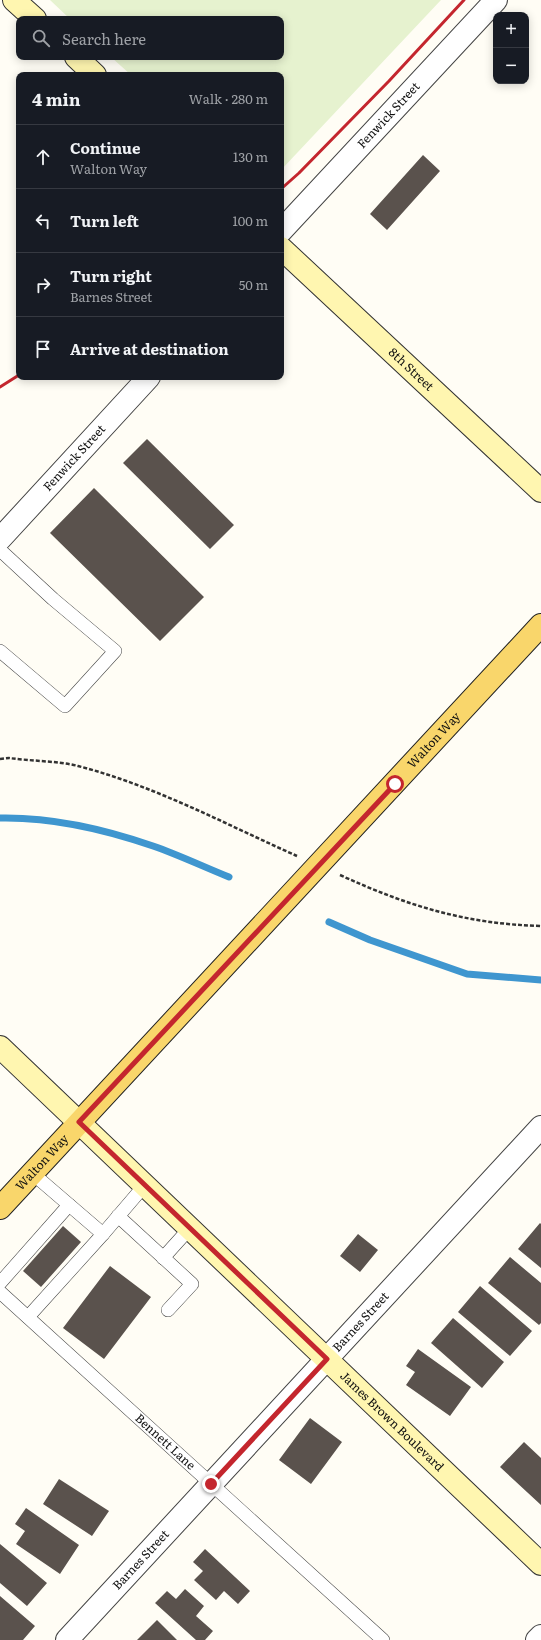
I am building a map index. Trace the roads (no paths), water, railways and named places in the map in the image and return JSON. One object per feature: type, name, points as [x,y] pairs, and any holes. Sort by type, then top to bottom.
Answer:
[{"type":"main road","name":"Walton Way","points":[[0,1208],[541,625]]},
{"type":"street","points":[[14,0],[32,16]]},
{"type":"street","name":"Fenwick Street","points":[[284,228],[496,0]]},
{"type":"street","points":[[79,60],[92,72]]},
{"type":"street","name":"8th Street","points":[[284,251],[541,491]]},
{"type":"street","name":"Fenwick Street","points":[[0,539],[146,380]]},
{"type":"street","name":"James Brown Boulevard","points":[[0,1047],[541,1564]]},
{"type":"street","name":"Barnes Street","points":[[67,1640],[541,1127]]},
{"type":"street","points":[[537,1640],[541,1636]]},
{"type":"lane","points":[[0,550],[53,599],[115,651],[65,706],[0,651]]},
{"type":"lane","points":[[32,1173],[103,1234]]},
{"type":"lane","points":[[28,1317],[68,1265],[103,1234],[144,1186]]},
{"type":"lane","points":[[0,1283],[43,1242],[69,1205]]},
{"type":"lane","points":[[118,1216],[192,1284],[168,1310]]},
{"type":"lane","points":[[163,1258],[190,1228]]},
{"type":"lane","name":"Bennett Lane","points":[[0,1292],[383,1640]]},
{"type":"waterway","points":[[0,818],[19,818],[58,822],[97,829],[153,846],[229,877]]},
{"type":"waterway","points":[[329,922],[370,940],[467,974],[541,980]]},
{"type":"railway","points":[[284,186],[299,173],[389,81],[464,0]]},
{"type":"railway","points":[[0,387],[16,377]]}]
